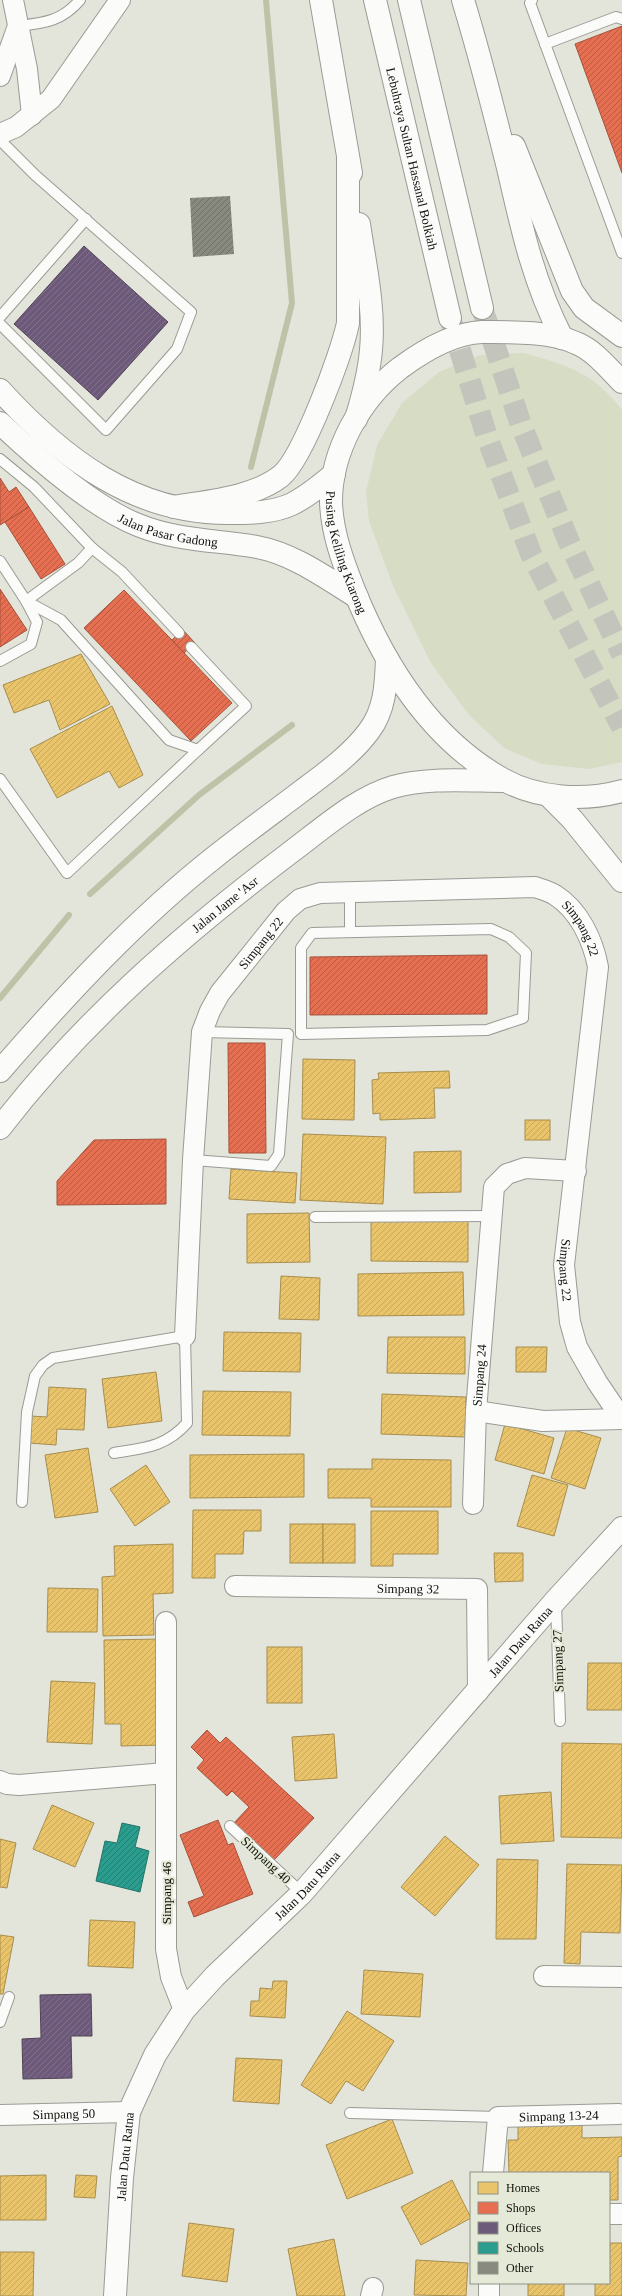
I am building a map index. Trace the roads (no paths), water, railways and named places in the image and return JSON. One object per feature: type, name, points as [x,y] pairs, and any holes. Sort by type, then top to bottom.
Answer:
[{"type":"main road","points":[[321,0],[371,305],[371,349],[365,388],[356,419]]},
{"type":"main road","name":"Lebuhraya Sultan Hassanal Bolkiah","points":[[375,0],[450,318]]},
{"type":"main road","points":[[409,0],[482,308]]},
{"type":"main road","points":[[463,0],[484,71],[532,268],[547,308],[570,340],[595,356],[622,382]]},
{"type":"main road","points":[[484,71],[572,291],[584,308],[622,336]]},
{"type":"main road","points":[[174,507],[239,495],[265,485],[282,475],[294,459],[336,366],[344,344],[348,323],[348,158]]},
{"type":"main road","name":"Pusing Keliling Kiarong","points":[[570,340],[505,332],[474,332],[442,343],[413,359],[392,375],[373,394],[356,419],[342,445],[334,474],[331,503],[335,532],[343,563],[367,622],[387,659],[408,691],[438,728],[469,756],[505,781],[548,795],[584,797],[622,791]]},
{"type":"main road","points":[[570,340],[597,345],[622,364]]},
{"type":"main road","name":"Jalan Pasar Gadong","points":[[0,390],[49,438],[88,470],[123,490],[174,507],[220,513],[272,510],[291,504],[309,495],[334,474]]},
{"type":"main road","name":"Jalan Pasar Gadong","points":[[0,423],[74,485],[104,506],[137,525],[172,536],[258,547],[295,559],[357,597]]},
{"type":"main road","points":[[0,1071],[63,998],[145,916],[216,856],[321,777],[369,731],[379,712],[386,692],[387,659]]},
{"type":"main road","name":"Jalan Jame 'Asr","points":[[0,1128],[88,1025],[170,948],[243,888],[358,803],[392,787],[422,782],[505,781]]},
{"type":"main road","points":[[548,795],[572,819],[622,881]]},
{"type":"main road","name":"Jalan Datu Ratna","points":[[115,2296],[122,2178],[129,2112],[155,2055],[184,2010],[215,1976],[302,1893],[478,1692],[556,1600],[622,1528]]},
{"type":"street","points":[[13,0],[27,69],[32,115]]},
{"type":"street","points":[[0,134],[16,127],[51,99],[120,0]]},
{"type":"street","points":[[0,76],[18,26]]},
{"type":"street","name":"Simpang 22","points":[[185,1336],[193,1160],[202,1032],[210,1011],[220,993],[286,911],[300,899],[320,893],[535,887],[554,894],[570,907],[593,945],[598,967],[576,1171],[564,1265],[566,1296],[570,1322],[577,1347],[597,1382],[622,1419]]},
{"type":"street","name":"Simpang 24","points":[[576,1171],[525,1168],[507,1174],[494,1186],[476,1411],[543,1421],[622,1419]]},
{"type":"street","points":[[597,1382],[622,1392]]},
{"type":"street","points":[[473,1504],[476,1411]]},
{"type":"street","name":"Simpang 32","points":[[235,1586],[477,1589],[478,1692]]},
{"type":"street","name":"Simpang 46","points":[[166,1622],[166,1949],[171,1977],[184,2010]]},
{"type":"street","points":[[0,1781],[7,1784],[19,1785],[166,1773]]},
{"type":"street","points":[[544,1976],[622,1977]]},
{"type":"street","name":"Simpang 50","points":[[0,2115],[129,2112]]},
{"type":"street","name":"Simpang 13-24","points":[[498,2117],[619,2114]]},
{"type":"street","points":[[493,2172],[498,2117]]},
{"type":"street","points":[[610,2214],[622,2214]]},
{"type":"street","points":[[489,2284],[489,2296]]},
{"type":"lane","points":[[18,26],[52,20],[69,13],[80,0]]},
{"type":"lane","points":[[532,0],[530,3],[622,254]]},
{"type":"lane","points":[[545,44],[616,17],[622,19]]},
{"type":"lane","points":[[0,140],[35,175],[191,312],[177,349],[106,430],[0,324]]},
{"type":"lane","points":[[0,317],[86,219]]},
{"type":"lane","points":[[0,459],[34,487],[92,548],[122,572],[179,633]]},
{"type":"lane","points":[[26,601],[78,562],[92,548]]},
{"type":"lane","points":[[0,561],[26,601],[37,622],[31,644],[0,661]]},
{"type":"lane","points":[[26,601],[61,620],[169,740],[198,750]]},
{"type":"lane","points":[[0,779],[67,873],[246,706],[191,647]]},
{"type":"lane","points":[[350,892],[350,930]]},
{"type":"lane","points":[[491,929],[510,937],[526,953],[523,1018],[487,1030],[301,1034],[301,948],[312,933],[350,930],[491,929]]},
{"type":"lane","points":[[193,1160],[271,1166],[279,1154],[288,1034],[202,1032]]},
{"type":"lane","points":[[315,1217],[491,1216]]},
{"type":"lane","points":[[22,1502],[27,1412],[35,1376],[43,1365],[53,1358],[185,1336],[187,1423],[176,1436],[156,1445],[114,1453]]},
{"type":"lane","name":"Simpang 27","points":[[556,1600],[560,1721]]},
{"type":"lane","name":"Simpang 40","points":[[230,1826],[302,1893]]},
{"type":"lane","points":[[0,2022],[9,1997]]},
{"type":"lane","points":[[350,2112],[498,2117]]},
{"type":"waterway","points":[[251,467],[292,303],[266,0]]},
{"type":"waterway","points":[[90,894],[199,795],[292,725]]},
{"type":"waterway","points":[[0,998],[69,915]]},
{"type":"tunnel","points":[[482,308],[521,425],[569,542],[622,654]]},
{"type":"tunnel","points":[[450,318],[487,437],[531,554],[622,727]]}]
